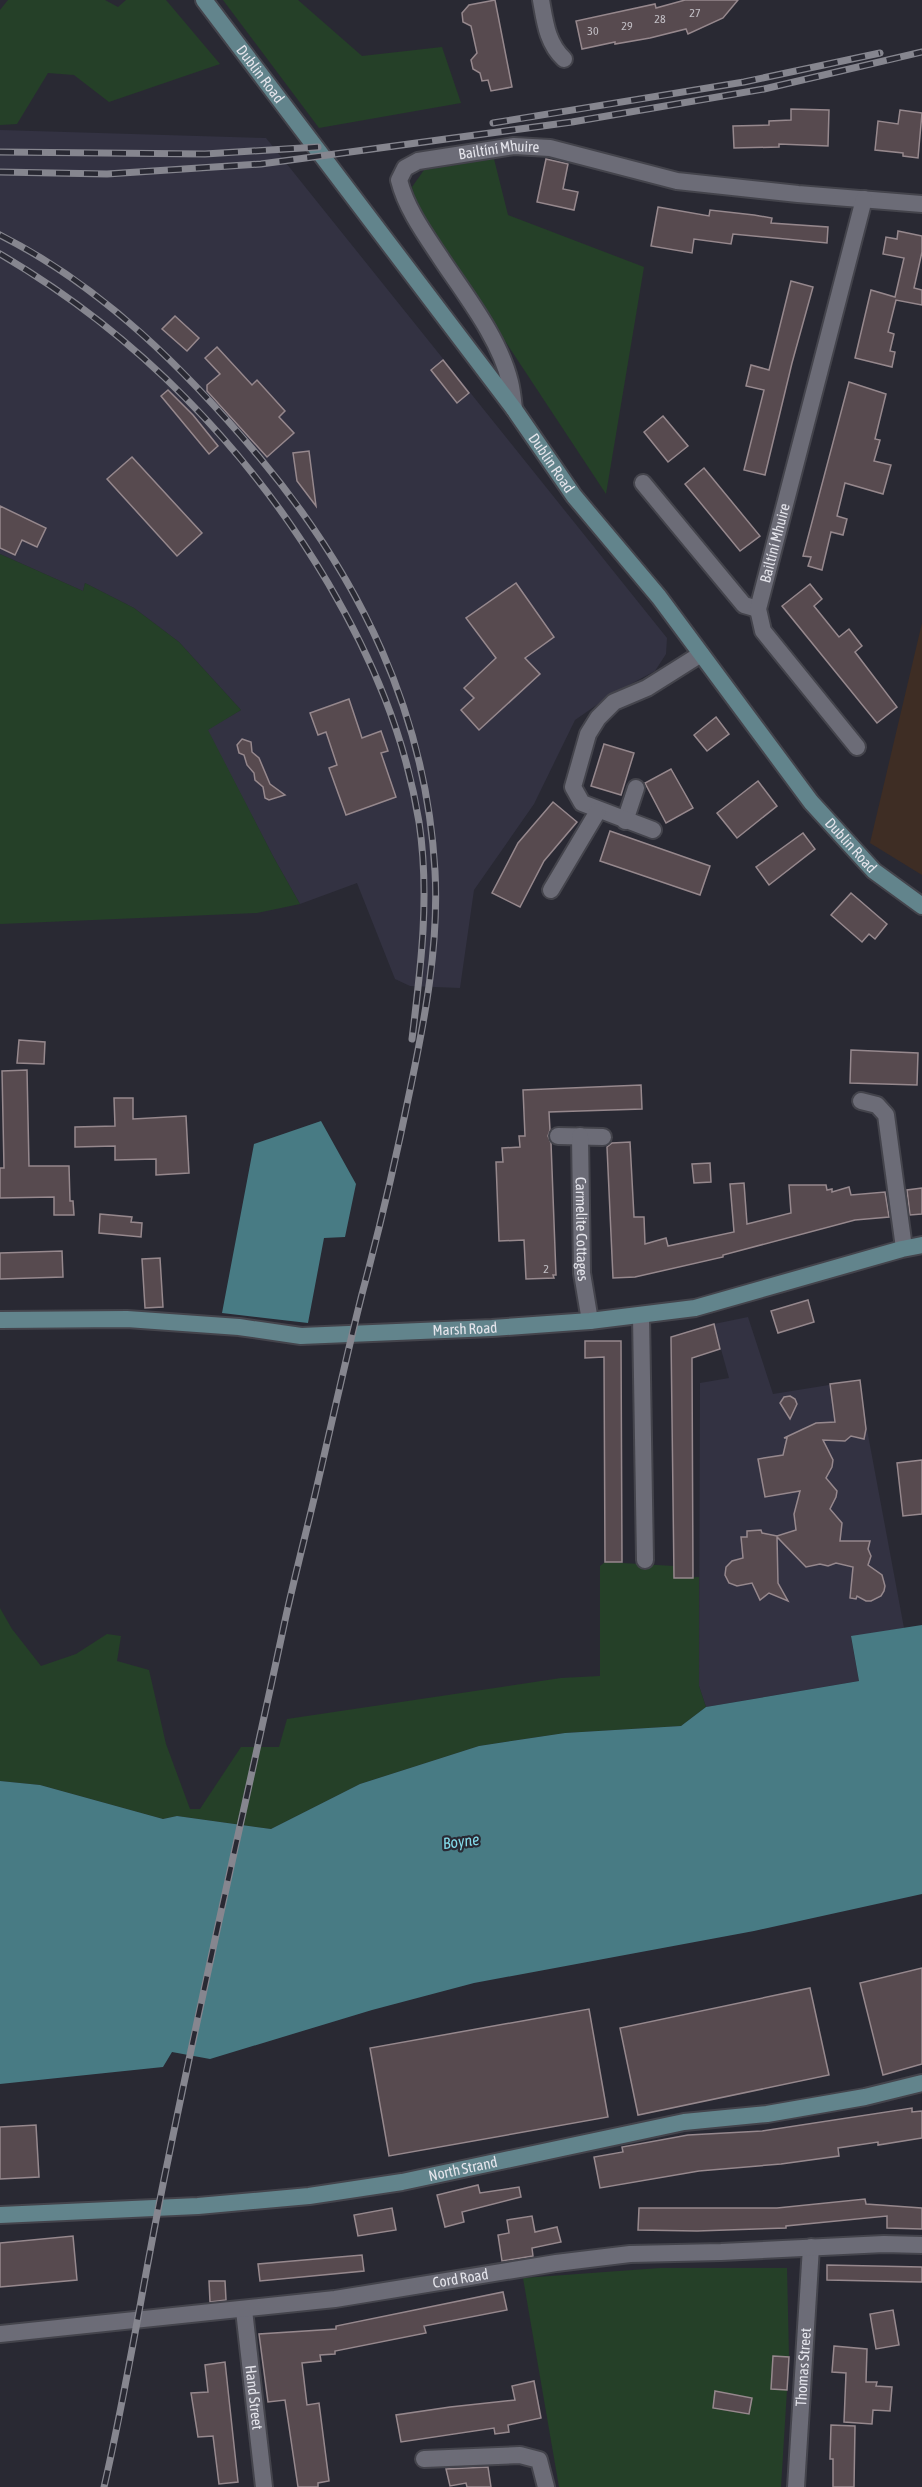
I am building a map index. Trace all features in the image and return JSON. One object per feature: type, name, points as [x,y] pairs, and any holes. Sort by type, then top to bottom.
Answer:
[{"type":"main road","name":"Dublin Road","points":[[204,0],[514,409],[574,496],[658,597],[811,802],[874,871],[922,906]]},
{"type":"main road","name":"Marsh Road","points":[[0,1320],[127,1319],[239,1326],[301,1336],[492,1328],[590,1321],[695,1308],[904,1248],[922,1245]]},
{"type":"main road","name":"North Strand","points":[[0,2215],[198,2206],[309,2196],[402,2182],[684,2122],[767,2114],[865,2097],[922,2083]]},
{"type":"street","points":[[541,0],[549,39],[564,59]]},
{"type":"street","name":"Bailtíní Mhuire","points":[[514,409],[510,381],[495,345],[471,303],[420,227],[402,194],[399,180],[405,168],[418,161],[514,146],[550,148],[677,181],[922,204]]},
{"type":"street","name":"Bailtíní Mhuire","points":[[758,609],[864,199]]},
{"type":"street","points":[[643,483],[744,605],[758,609],[763,631],[857,747]]},
{"type":"street","points":[[654,830],[582,804],[573,787],[588,734],[598,718],[614,702],[647,688],[701,654]]},
{"type":"street","points":[[625,821],[636,788]]},
{"type":"street","points":[[551,890],[598,811]]},
{"type":"street","points":[[861,1101],[877,1105],[886,1115],[904,1248]]},
{"type":"street","points":[[558,1136],[603,1137]]},
{"type":"street","name":"Carmelite Cottages","points":[[580,1136],[582,1273],[590,1321]]},
{"type":"street","points":[[641,1316],[645,1560]]},
{"type":"street","name":"Cord Road","points":[[0,2334],[335,2299],[630,2254],[884,2244],[922,2245]]},
{"type":"street","name":"Thomas Street","points":[[796,2487],[811,2247]]},
{"type":"street","name":"Hand Street","points":[[244,2310],[264,2487]]},
{"type":"street","points":[[424,2459],[520,2455],[539,2460],[546,2487]]},
{"type":"shaded area","points":[[0,130],[266,138],[667,638],[666,654],[655,671],[614,693],[575,720],[534,804],[474,890],[460,988],[410,986],[395,979],[357,883],[300,904],[207,730],[241,710],[179,642],[134,608],[85,583],[83,591],[0,554]]},
{"type":"shaded area","points":[[922,623],[922,875],[870,843]]},
{"type":"shaded area","points":[[748,1317],[773,1394],[860,1380],[904,1628],[851,1637],[859,1681],[706,1707],[699,1686],[700,1383],[729,1378],[714,1324]]},
{"type":"green space","points":[[8,0],[105,0],[118,7],[126,0],[166,0],[220,64],[109,102],[74,75],[48,73],[17,124],[0,125],[0,10]]},
{"type":"green space","points":[[223,0],[298,0],[362,56],[442,47],[461,103],[319,128]]},
{"type":"green space","points":[[494,159],[508,215],[644,267],[606,494],[418,209],[412,187],[424,170]]},
{"type":"green space","points":[[0,554],[83,591],[85,583],[134,608],[179,642],[241,710],[208,730],[300,904],[257,913],[0,924]]},
{"type":"green space","points":[[605,1562],[674,1566],[674,1578],[699,1577],[699,1686],[706,1707],[681,1726],[565,1733],[479,1746],[360,1784],[271,1829],[177,1816],[163,1819],[40,1785],[0,1781],[0,1608],[12,1629],[41,1666],[76,1654],[107,1634],[121,1636],[117,1661],[149,1670],[166,1744],[190,1809],[200,1809],[241,1747],[279,1747],[287,1719],[561,1678],[600,1676],[600,1566]]},
{"type":"green space","points":[[660,2268],[787,2268],[789,2357],[781,2487],[559,2487],[523,2278]]},
{"type":"water","points":[[321,1121],[356,1184],[345,1237],[324,1238],[308,1323],[222,1313],[254,1144]]},
{"type":"water","name":"Boyne","points":[[922,1625],[922,1894],[754,1931],[474,1983],[372,2010],[210,2059],[172,2052],[163,2067],[0,2084],[0,1781],[40,1785],[163,1819],[177,1816],[271,1829],[360,1784],[479,1746],[565,1733],[681,1726],[706,1707],[859,1681],[851,1636]]},
{"type":"building","points":[[495,0],[512,87],[491,91],[488,80],[482,81],[480,73],[473,69],[471,60],[477,53],[471,26],[463,22],[462,13],[469,5]]},
{"type":"building","points":[[685,0],[738,0],[723,18],[688,34],[686,29],[650,38],[582,49],[576,21],[655,4],[656,8]]},
{"type":"building","points":[[791,109],[829,110],[828,146],[779,144],[779,147],[734,148],[733,126],[769,125],[769,121],[791,120]]},
{"type":"building","points":[[900,110],[922,113],[918,158],[903,156],[903,153],[875,150],[878,121],[898,124]]},
{"type":"building","points":[[546,159],[568,164],[563,189],[578,192],[574,210],[537,202]]},
{"type":"building","points":[[658,207],[709,216],[710,210],[754,215],[772,218],[771,223],[828,227],[827,243],[733,234],[731,244],[694,239],[692,253],[651,246]]},
{"type":"building","points":[[898,231],[922,236],[922,252],[914,288],[922,290],[922,305],[896,300],[888,332],[894,334],[890,351],[895,352],[892,367],[855,358],[871,290],[895,297],[904,258],[883,254],[886,237],[897,239]]},
{"type":"building","points":[[791,281],[813,287],[765,475],[744,470],[764,390],[746,386],[751,365],[769,370]]},
{"type":"building","points":[[175,316],[199,338],[187,351],[162,329]]},
{"type":"building","points":[[217,347],[252,385],[257,380],[285,411],[279,417],[294,433],[267,457],[207,391],[207,385],[220,374],[205,358]]},
{"type":"building","points":[[443,360],[469,393],[457,403],[431,370]]},
{"type":"building","points":[[849,382],[886,394],[875,439],[880,440],[874,461],[891,465],[883,494],[845,483],[837,516],[847,519],[843,535],[831,532],[822,570],[808,566],[811,557],[803,556]]},
{"type":"building","points":[[168,390],[193,415],[218,446],[209,454],[161,396]]},
{"type":"building","points":[[663,416],[688,446],[668,462],[644,432]]},
{"type":"building","points":[[309,451],[316,506],[297,481],[293,453]]},
{"type":"building","points":[[132,457],[202,533],[177,556],[107,479]]},
{"type":"building","points":[[704,468],[760,536],[740,551],[685,484]]},
{"type":"building","points":[[0,506],[46,528],[37,547],[22,540],[15,555],[0,548]]},
{"type":"building","points":[[516,583],[554,637],[525,658],[540,674],[479,730],[461,710],[474,698],[464,688],[496,658],[466,618]]},
{"type":"building","points":[[810,584],[822,599],[814,606],[839,637],[849,629],[862,646],[855,652],[897,707],[877,723],[782,606]]},
{"type":"building","points":[[349,699],[362,738],[381,731],[388,751],[381,753],[396,797],[346,815],[329,768],[337,765],[326,732],[318,735],[310,713]]},
{"type":"building","points":[[716,717],[729,734],[707,751],[694,735]]},
{"type":"building","points":[[242,739],[251,742],[252,752],[259,758],[270,784],[285,795],[269,800],[265,798],[263,787],[255,780],[254,773],[247,765],[244,755],[239,753],[237,745]]},
{"type":"building","points":[[604,744],[634,753],[621,795],[591,786]]},
{"type":"building","points":[[671,769],[693,808],[666,823],[645,783]]},
{"type":"building","points":[[758,781],[777,806],[737,838],[717,813]]},
{"type":"building","points":[[553,802],[577,822],[544,861],[520,907],[492,893],[518,843]]},
{"type":"building","points":[[610,831],[710,866],[700,895],[600,861]]},
{"type":"building","points":[[803,833],[815,849],[769,885],[756,867]]},
{"type":"building","points":[[851,893],[887,924],[875,939],[869,934],[862,942],[831,915]]},
{"type":"building","points":[[19,1040],[45,1042],[44,1064],[17,1063]]},
{"type":"building","points":[[851,1050],[918,1053],[917,1085],[850,1083]]},
{"type":"building","points":[[27,1070],[29,1166],[69,1166],[70,1201],[73,1201],[74,1215],[54,1215],[54,1197],[0,1198],[0,1168],[4,1168],[2,1071]]},
{"type":"building","points":[[641,1085],[642,1109],[549,1112],[548,1136],[551,1143],[556,1275],[553,1275],[554,1278],[526,1279],[524,1240],[499,1241],[496,1162],[503,1162],[502,1148],[520,1147],[519,1136],[525,1136],[523,1090]]},
{"type":"building","points":[[114,1098],[133,1098],[133,1119],[186,1116],[189,1173],[156,1175],[156,1159],[115,1160],[115,1146],[75,1147],[75,1127],[115,1126]]},
{"type":"building","points":[[630,1142],[634,1217],[644,1217],[645,1244],[666,1238],[668,1246],[734,1232],[730,1184],[744,1183],[747,1224],[791,1213],[789,1185],[826,1185],[827,1190],[832,1189],[832,1192],[849,1187],[851,1195],[885,1192],[889,1217],[855,1220],[723,1255],[723,1257],[635,1277],[613,1278],[607,1147],[612,1143]]},
{"type":"building","points":[[710,1163],[711,1182],[694,1183],[692,1164]]},
{"type":"building","points":[[922,1188],[922,1214],[910,1215],[907,1190]]},
{"type":"building","points":[[100,1214],[132,1217],[131,1222],[142,1223],[141,1237],[99,1233]]},
{"type":"building","points":[[62,1251],[63,1277],[0,1279],[0,1253]]},
{"type":"building","points":[[160,1258],[163,1307],[145,1308],[142,1259]]},
{"type":"building","points":[[808,1300],[814,1322],[778,1333],[771,1311]]},
{"type":"building","points":[[714,1324],[720,1349],[692,1358],[693,1578],[674,1578],[671,1337]]},
{"type":"building","points":[[585,1341],[621,1341],[622,1562],[605,1562],[604,1357],[585,1358]]},
{"type":"building","points":[[860,1380],[866,1429],[864,1439],[851,1436],[845,1441],[823,1440],[833,1460],[826,1478],[837,1491],[830,1509],[842,1523],[840,1541],[870,1541],[868,1549],[871,1556],[868,1565],[882,1575],[884,1591],[881,1596],[871,1601],[857,1596],[856,1599],[850,1598],[853,1567],[836,1563],[828,1566],[820,1564],[806,1567],[777,1537],[778,1583],[788,1601],[769,1593],[760,1600],[752,1583],[737,1586],[729,1583],[725,1575],[726,1567],[732,1561],[743,1558],[741,1537],[747,1537],[747,1531],[761,1530],[762,1533],[777,1536],[796,1530],[794,1514],[800,1491],[765,1497],[758,1459],[783,1455],[787,1438],[784,1438],[816,1423],[835,1422],[830,1384]]},
{"type":"building","points":[[790,1396],[797,1404],[790,1419],[780,1403],[784,1397]]},
{"type":"building","points":[[922,1460],[922,1514],[903,1516],[897,1463]]},
{"type":"building","points":[[922,1968],[922,2064],[883,2075],[860,1983]]},
{"type":"building","points":[[810,1988],[829,2075],[638,2115],[620,2028]]},
{"type":"building","points":[[589,2009],[608,2117],[389,2156],[370,2048]]},
{"type":"building","points":[[912,2108],[912,2112],[922,2111],[922,2138],[838,2148],[839,2156],[699,2171],[600,2188],[594,2157],[623,2152],[622,2147],[688,2135],[762,2131]]},
{"type":"building","points":[[36,2125],[39,2177],[0,2179],[0,2127]]},
{"type":"building","points":[[478,2185],[480,2193],[519,2187],[521,2197],[462,2212],[464,2222],[445,2227],[437,2195]]},
{"type":"building","points":[[865,2199],[866,2204],[922,2208],[922,2229],[887,2228],[887,2216],[786,2226],[786,2228],[638,2230],[639,2208],[777,2208]]},
{"type":"building","points":[[392,2208],[396,2230],[358,2236],[354,2215]]},
{"type":"building","points":[[532,2216],[535,2232],[557,2227],[561,2242],[532,2248],[533,2256],[502,2261],[498,2235],[509,2233],[507,2220]]},
{"type":"building","points":[[73,2236],[77,2280],[0,2287],[0,2243]]},
{"type":"building","points":[[362,2255],[364,2271],[260,2281],[258,2264]]},
{"type":"building","points":[[827,2265],[922,2267],[922,2282],[827,2280]]},
{"type":"building","points":[[209,2281],[225,2281],[226,2300],[210,2302]]},
{"type":"building","points":[[503,2292],[507,2310],[424,2326],[426,2333],[335,2351],[335,2354],[320,2355],[321,2361],[302,2363],[307,2405],[319,2403],[329,2481],[318,2483],[318,2487],[298,2487],[285,2400],[268,2402],[259,2334],[336,2329],[336,2326]]},
{"type":"building","points":[[893,2310],[899,2345],[876,2349],[870,2314]]},
{"type":"building","points":[[834,2346],[867,2349],[866,2382],[877,2382],[876,2386],[892,2387],[890,2411],[873,2410],[872,2424],[844,2422],[846,2373],[832,2372]]},
{"type":"building","points":[[773,2356],[789,2357],[787,2390],[771,2389]]},
{"type":"building","points":[[225,2362],[238,2482],[219,2484],[213,2436],[198,2437],[191,2393],[208,2392],[205,2365]]},
{"type":"building","points":[[534,2381],[541,2418],[508,2425],[509,2432],[495,2434],[494,2428],[401,2442],[396,2415],[515,2400],[512,2386]]},
{"type":"building","points":[[715,2391],[752,2398],[749,2414],[713,2408]]},
{"type":"building","points":[[831,2425],[855,2426],[854,2487],[833,2487],[833,2459],[830,2459]]},
{"type":"building","points":[[488,2467],[491,2487],[467,2487],[466,2483],[450,2486],[446,2469]]},
{"type":"railway","points":[[0,172],[107,174],[261,164],[572,122],[764,89],[922,52]]},
{"type":"railway","points":[[493,123],[744,82],[880,53]]},
{"type":"railway","points":[[0,152],[205,154],[318,147]]},
{"type":"railway","points":[[0,235],[74,279],[141,333],[203,393],[260,458],[296,504],[328,551],[357,600],[382,650],[402,703],[418,757],[429,813],[435,871],[433,954],[416,1063],[388,1193],[291,1594],[210,1961],[104,2487]]},
{"type":"railway","points":[[0,254],[98,320],[185,398],[262,486],[297,533],[344,611],[385,698],[396,728],[419,822],[424,903],[421,958],[412,1039]]}]
